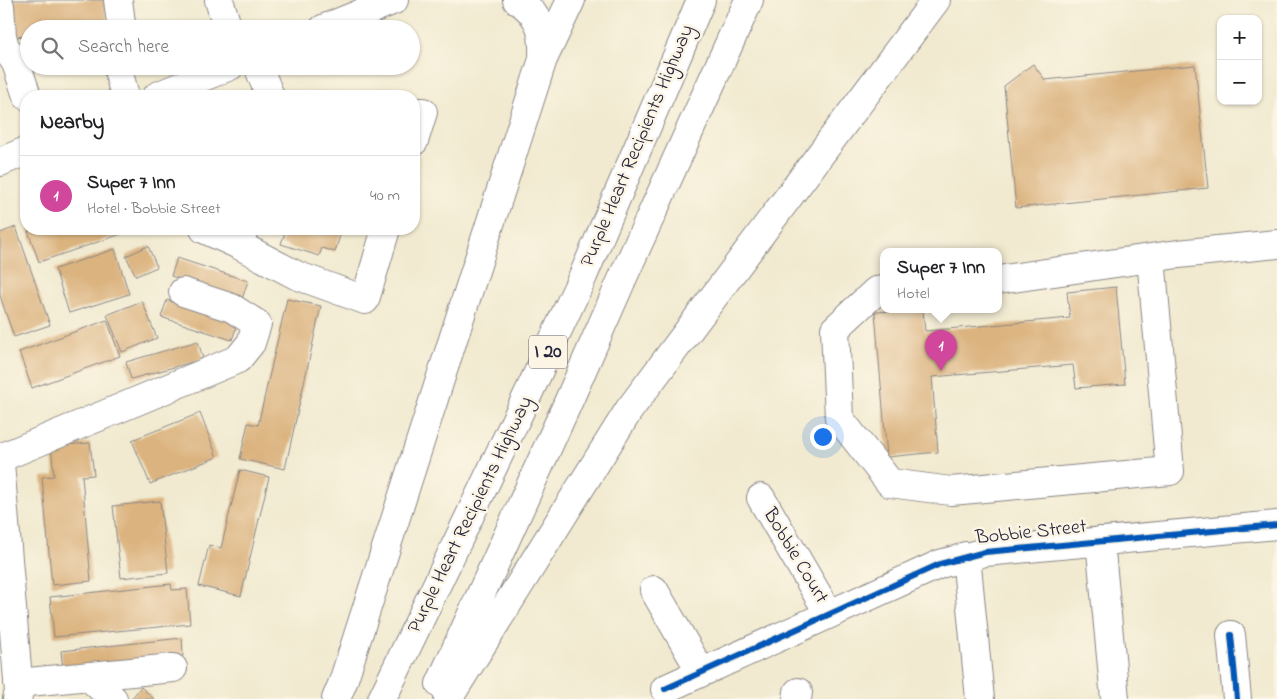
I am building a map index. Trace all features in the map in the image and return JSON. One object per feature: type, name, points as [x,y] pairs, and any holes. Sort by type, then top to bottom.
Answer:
[{"type":"main road","points":[[118,0],[121,20]]},
{"type":"main road","points":[[219,0],[225,20]]},
{"type":"main road","points":[[345,20],[394,0]]},
{"type":"main road","points":[[517,0],[533,14],[540,25],[544,41],[543,59]]},
{"type":"main road","points":[[336,699],[543,59],[571,0]]},
{"type":"main road","name":"Purple Heart Recipients Highway","points":[[382,699],[529,392],[582,276],[701,0]]},
{"type":"main road","name":"Purple Heart Recipients Highway","points":[[433,699],[749,0]]},
{"type":"main road","points":[[448,699],[629,410],[936,0]]},
{"type":"main road","points":[[0,6],[2,36],[5,47],[15,63],[25,90]]},
{"type":"main road","points":[[119,75],[123,90]]},
{"type":"main road","points":[[172,90],[208,75]]},
{"type":"main road","points":[[262,75],[268,90]]},
{"type":"main road","points":[[0,162],[20,154]]},
{"type":"main road","points":[[242,237],[296,275],[365,300],[384,235]]},
{"type":"main road","points":[[1002,279],[1151,258],[1277,244]]},
{"type":"main road","points":[[880,290],[876,291],[834,329],[838,418],[890,483],[951,491],[1170,472],[1151,258]]},
{"type":"main road","points":[[173,668],[89,677],[18,691],[0,468],[238,359],[251,343],[257,324],[232,308],[183,292]]},
{"type":"main road","name":"Bobbie Court","points":[[761,498],[830,614]]},
{"type":"main road","name":"Bobbie Street","points":[[665,689],[940,564],[966,556],[985,552],[1277,525]]},
{"type":"main road","points":[[1100,541],[1114,699]]},
{"type":"main road","points":[[966,556],[980,699]]},
{"type":"main road","points":[[654,590],[701,672]]},
{"type":"main road","points":[[1231,635],[1237,699]]},
{"type":"main road","points":[[89,677],[113,699]]},
{"type":"building","points":[[8,0],[106,0],[107,20],[20,20],[20,36],[11,37]]},
{"type":"building","points":[[1033,64],[1045,80],[1195,65],[1208,188],[1016,208],[1004,86]]},
{"type":"building","points":[[16,227],[50,325],[14,337],[0,296],[0,233]]},
{"type":"building","points":[[29,235],[118,235],[39,262]]},
{"type":"building","points":[[284,235],[340,235],[335,252],[322,248],[319,256],[281,244]]},
{"type":"building","points":[[148,246],[157,267],[136,276],[126,256]]},
{"type":"building","points":[[115,249],[129,294],[69,313],[55,269]]},
{"type":"building","points":[[177,258],[248,281],[242,299],[171,276]]},
{"type":"building","points":[[1116,287],[1125,384],[1076,388],[1073,365],[932,377],[938,452],[887,457],[875,312],[923,313],[925,331],[1070,318],[1067,292]]},
{"type":"building","points":[[287,299],[321,306],[285,469],[240,459],[248,423],[258,425]]},
{"type":"building","points":[[167,300],[238,322],[232,340],[161,317]]},
{"type":"building","points":[[142,301],[157,338],[122,352],[107,315]]},
{"type":"building","points":[[107,320],[120,356],[32,388],[19,352]]},
{"type":"building","points":[[198,341],[203,359],[131,379],[126,362]]},
{"type":"building","points":[[200,413],[217,457],[150,484],[132,440]]},
{"type":"building","points":[[90,443],[94,475],[82,476],[91,581],[52,585],[42,477],[54,476],[51,446]]},
{"type":"building","points":[[240,470],[269,477],[241,596],[199,586],[209,545],[221,548]]},
{"type":"building","points":[[160,501],[168,573],[121,578],[113,506]]},
{"type":"building","points":[[171,584],[172,590],[187,589],[190,624],[54,637],[50,597]]},
{"type":"building","points":[[182,638],[183,656],[63,669],[61,651]]},
{"type":"building","points":[[141,687],[154,699],[131,699]]},
{"type":"cycle path","points":[[665,689],[940,564],[985,552],[1277,525]]},
{"type":"cycle path","points":[[1231,635],[1237,699]]},
{"type":"place","name":"Super 7 Inn","points":[[941,371]]}]
